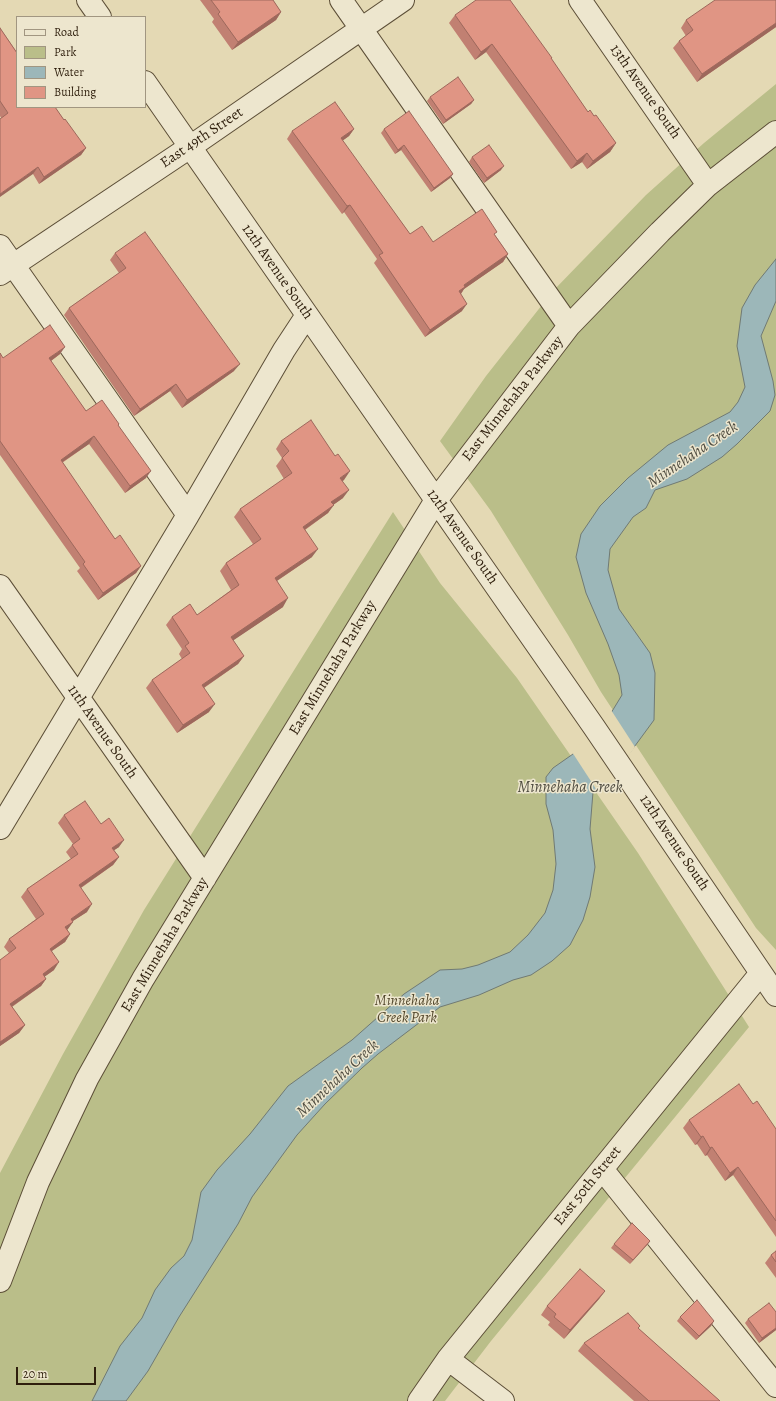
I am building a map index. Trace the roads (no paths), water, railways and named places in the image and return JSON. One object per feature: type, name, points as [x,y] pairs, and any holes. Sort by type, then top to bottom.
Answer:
[{"type":"street","points":[[88,0],[99,16]]},
{"type":"street","points":[[341,0],[569,326]]},
{"type":"street","name":"East 49th Street","points":[[7,269],[190,147],[403,0]]},
{"type":"street","name":"13th Avenue South","points":[[580,0],[708,185]]},
{"type":"street","name":"12th Avenue South","points":[[146,83],[594,726],[776,994]]},
{"type":"street","name":"East Minnehaha Parkway","points":[[0,1281],[38,1182],[87,1079],[143,979],[436,500],[569,326],[708,185],[776,132]]},
{"type":"street","points":[[0,246],[7,269],[188,515]]},
{"type":"street","points":[[0,828],[188,515],[284,350],[307,315]]},
{"type":"street","name":"11th Avenue South","points":[[0,586],[205,878]]},
{"type":"street","name":"East 50th Street","points":[[419,1401],[448,1359],[761,973]]},
{"type":"street","points":[[602,1169],[776,1386]]},
{"type":"street","points":[[448,1359],[503,1401]]},
{"type":"water","name":"Minnehaha Creek","points":[[776,259],[776,301],[761,336],[773,381],[775,395],[770,411],[722,457],[687,479],[655,490],[646,508],[633,517],[610,549],[608,570],[619,609],[650,653],[655,673],[654,720],[604,788],[593,792],[590,829],[595,867],[590,897],[583,920],[570,945],[552,961],[531,975],[513,980],[479,995],[440,1007],[362,1068],[325,1104],[297,1135],[252,1197],[238,1224],[179,1317],[148,1371],[126,1401],[92,1401],[120,1346],[142,1318],[155,1290],[171,1268],[184,1256],[192,1240],[201,1192],[217,1170],[250,1134],[288,1086],[352,1040],[404,994],[440,970],[462,969],[478,965],[510,952],[528,935],[545,913],[553,890],[556,864],[553,830],[546,804],[546,777],[553,768],[573,754],[611,713],[622,695],[619,675],[608,644],[586,593],[576,557],[581,534],[600,506],[628,478],[668,445],[730,412],[738,402],[745,387],[737,346],[742,308],[755,285]]},
{"type":"park label","name":"Minnehaha Creek Park","points":[[407,1010]]}]
